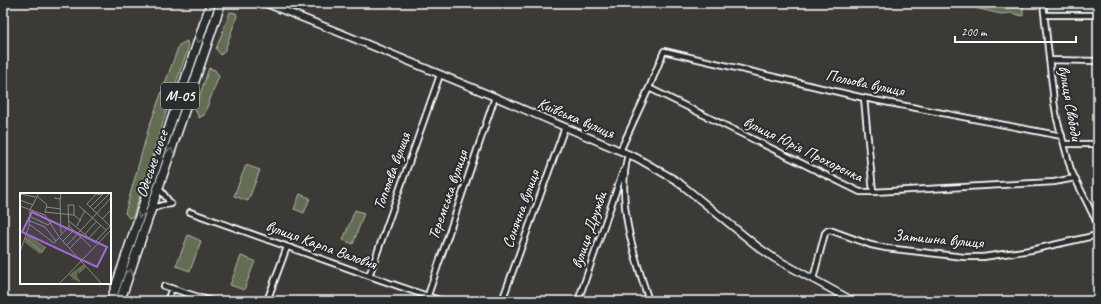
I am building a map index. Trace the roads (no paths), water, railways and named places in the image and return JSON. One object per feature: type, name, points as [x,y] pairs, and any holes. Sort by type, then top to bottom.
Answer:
[{"type":"highway","name":"Одеське шосе","points":[[136,242],[211,3]]},
{"type":"highway","name":"Одеське шосе","points":[[136,242],[151,210],[159,188],[221,3]]},
{"type":"highway","name":"М-05","points":[[111,301],[136,242]]},
{"type":"highway","name":"М-05","points":[[120,301],[136,242]]},
{"type":"street","name":"Київська вулиця","points":[[265,3],[564,126],[628,154],[677,181],[758,247],[774,258],[853,301]]},
{"type":"street","name":"вулиця Свободи","points":[[1043,3],[1057,119],[1071,170],[1098,225]]},
{"type":"street","points":[[1044,15],[1098,15]]},
{"type":"street","name":"Польова вулиця","points":[[649,88],[664,51],[864,98],[1062,136]]},
{"type":"street","points":[[1049,60],[1098,61]]},
{"type":"street","name":"Тополева вулиця","points":[[370,276],[440,75]]},
{"type":"street","points":[[620,151],[649,88]]},
{"type":"street","name":"вулиця Юрія Прохоренка","points":[[649,88],[860,192],[1054,182],[1075,178]]},
{"type":"street","name":"Теремська вулиця","points":[[427,298],[496,98]]},
{"type":"street","points":[[864,98],[873,192]]},
{"type":"street","name":"Сонячна вулиця","points":[[502,301],[564,126]]},
{"type":"street","points":[[1064,144],[1098,144]]},
{"type":"street","points":[[628,154],[624,168],[625,202],[628,226],[638,268],[649,301]]},
{"type":"street","name":"вулиця Дружби","points":[[578,301],[624,168]]},
{"type":"street","points":[[151,210],[171,204],[159,188]]},
{"type":"street","name":"вулиця Карпа Валовня","points":[[190,212],[370,276],[427,298],[442,301]]},
{"type":"street","name":"Затишна вулиця","points":[[813,279],[825,233],[830,230],[871,245],[886,248],[973,257],[1031,250],[1098,235]]},
{"type":"street","points":[[267,301],[287,247]]},
{"type":"street","points":[[164,286],[211,301]]},
{"type":"street","points":[[168,301],[172,288]]}]
